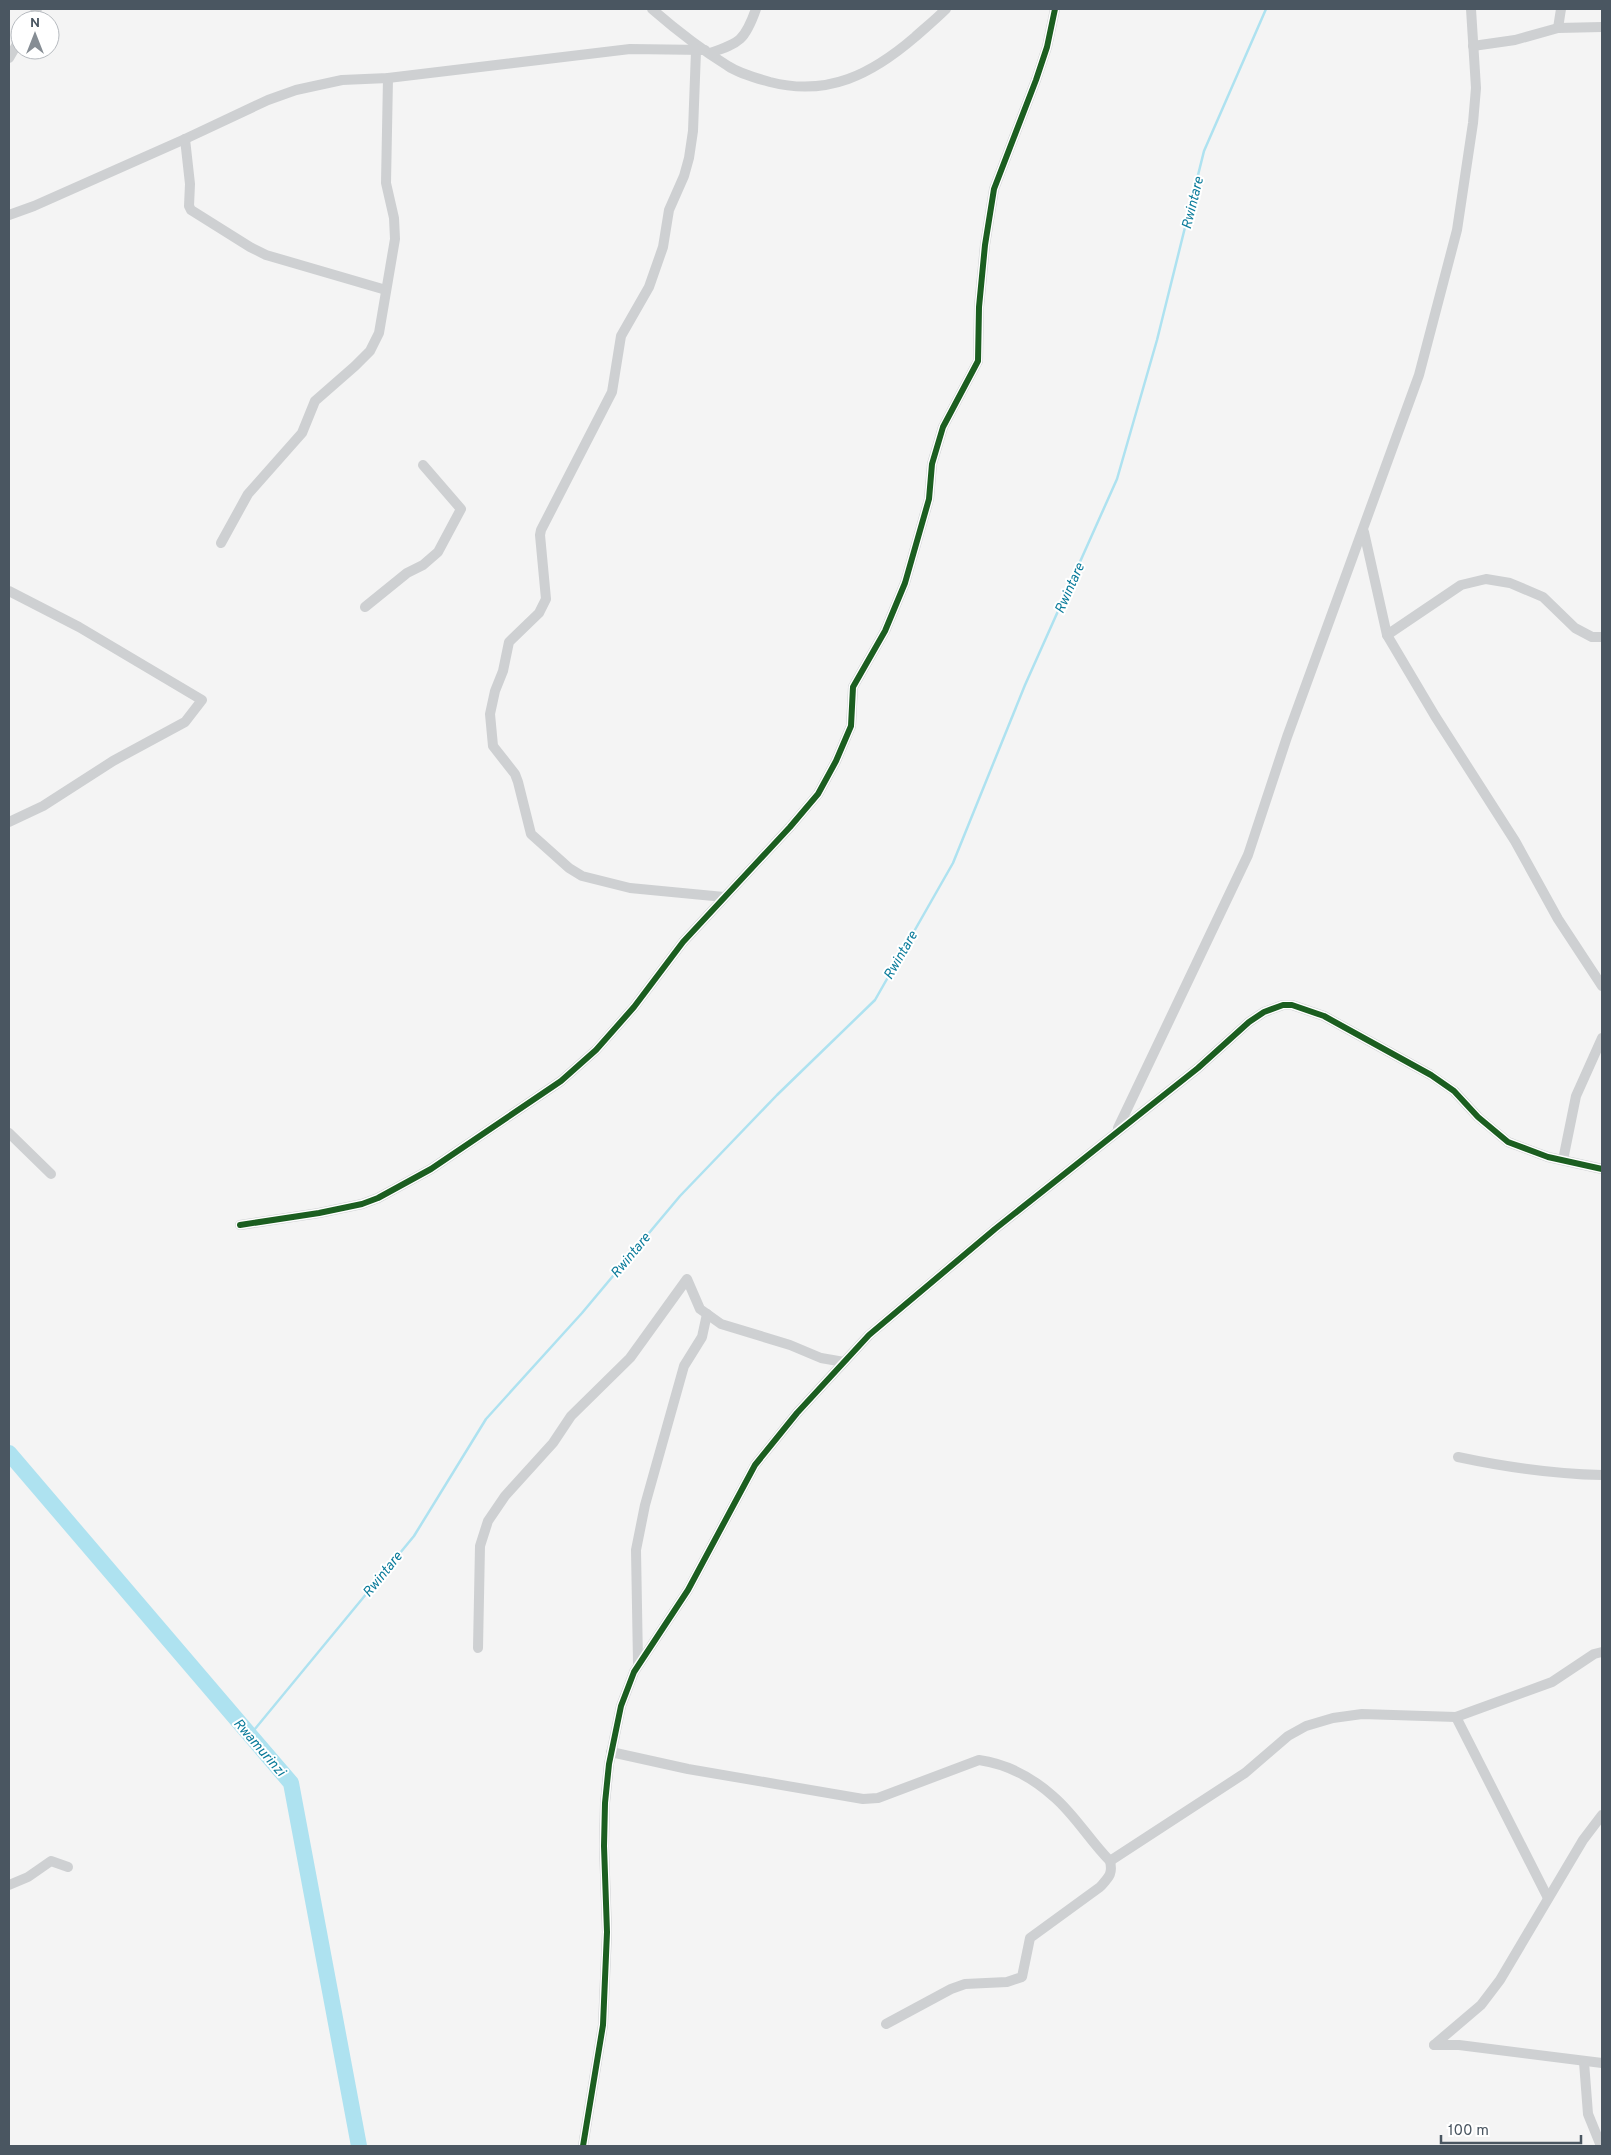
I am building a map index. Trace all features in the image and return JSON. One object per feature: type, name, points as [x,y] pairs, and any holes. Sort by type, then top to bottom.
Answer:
[{"type":"street","points":[[652,9],[704,51],[737,71],[753,78],[787,87],[810,88],[838,83],[863,73],[890,58],[946,9]]},
{"type":"street","points":[[9,215],[34,206],[283,94],[342,80],[388,78],[630,49],[704,51],[738,42],[747,32],[756,9]]},
{"type":"street","points":[[240,1225],[362,1204],[378,1198],[431,1169],[537,1099],[577,1068],[596,1050],[634,1007],[683,942],[818,794],[836,761],[851,726],[853,687],[885,631],[905,583],[929,499],[932,464],[943,427],[978,361],[979,307],[985,245],[994,188],[1036,80],[1047,47],[1055,9]]},
{"type":"street","points":[[1117,1131],[1220,919],[1248,855],[1287,737],[1364,531],[1419,375],[1457,230],[1473,123],[1476,88],[1471,9]]},
{"type":"street","points":[[1558,28],[1561,9]]},
{"type":"street","points":[[1473,46],[1515,40],[1558,28],[1602,27]]},
{"type":"street","points":[[704,51],[690,149],[684,176],[669,210],[663,247],[649,287],[621,336],[612,392],[541,530],[540,541],[546,599],[539,613],[509,642],[503,671],[495,691],[489,725],[493,746],[518,782],[531,834],[569,868],[582,876],[618,886],[724,897]]},
{"type":"street","points":[[221,543],[248,494],[302,433],[316,401],[370,351],[379,333],[395,231],[386,183],[388,78]]},
{"type":"street","points":[[185,139],[191,210],[266,255],[386,290]]},
{"type":"street","points":[[365,607],[408,572],[423,564],[438,552],[460,509],[423,465]]},
{"type":"street","points":[[1364,531],[1387,635],[1435,716],[1515,841],[1558,919],[1602,986]]},
{"type":"street","points":[[1387,635],[1460,585],[1486,579],[1510,583],[1543,597],[1575,628],[1592,637],[1602,637]]},
{"type":"street","points":[[9,591],[79,626],[202,700],[184,722],[113,761],[43,806],[9,822]]},
{"type":"street","points":[[583,2146],[604,2025],[607,1932],[604,1846],[605,1803],[611,1752],[621,1706],[634,1672],[688,1590],[755,1465],[797,1414],[876,1329],[1117,1131],[1198,1068],[1249,1022],[1264,1012],[1283,1005],[1292,1005],[1324,1016],[1431,1075],[1454,1091],[1478,1117],[1508,1142],[1563,1160],[1602,1169]]},
{"type":"street","points":[[1563,1160],[1576,1096],[1602,1038]]},
{"type":"street","points":[[9,1133],[51,1174]]},
{"type":"street","points":[[478,1648],[480,1546],[488,1521],[505,1496],[553,1443],[571,1416],[630,1358],[687,1279],[700,1309],[721,1324],[790,1345],[820,1358],[844,1362]]},
{"type":"street","points":[[638,1665],[636,1550],[645,1505],[684,1366],[702,1337],[707,1314]]},
{"type":"street","points":[[1458,1457],[1496,1465],[1535,1470],[1602,1475]]},
{"type":"street","points":[[1110,1861],[1245,1773],[1288,1736],[1306,1726],[1333,1718],[1362,1714],[1456,1717],[1552,1682],[1594,1654],[1602,1652]]},
{"type":"street","points":[[1456,1717],[1548,1898]]},
{"type":"street","points":[[611,1752],[688,1769],[864,1799],[878,1798],[979,1760],[996,1762],[1014,1769],[1054,1797],[1110,1861],[1112,1872],[1110,1877],[1100,1887],[1030,1938],[1022,1976],[1006,1982],[965,1984],[886,2024]]},
{"type":"street","points":[[1602,1815],[1583,1840],[1500,1980],[1481,2005],[1434,2044],[1459,2045],[1602,2063]]},
{"type":"street","points":[[9,1885],[28,1877],[51,1861],[68,1867]]},
{"type":"street","points":[[1584,2062],[1588,2114],[1601,2146]]},
{"type":"waterway","name":"Rwintare","points":[[250,1735],[414,1536],[486,1419],[582,1313],[680,1196],[777,1095],[875,1000],[953,863],[1025,685],[1117,479],[1157,340],[1204,151],[1266,9]]},
{"type":"waterway","name":"Rwamurinzi","points":[[9,1453],[291,1783],[359,2146]]},
{"type":"cycle path","points":[[240,1225],[319,1213],[362,1204],[378,1198],[431,1169],[561,1081],[596,1050],[634,1007],[683,942],[790,827],[818,794],[836,761],[851,726],[853,687],[885,631],[905,583],[929,499],[932,464],[943,427],[978,361],[979,307],[985,245],[994,189],[1036,80],[1047,47],[1055,9]]},
{"type":"cycle path","points":[[583,2146],[603,2025],[607,1932],[604,1846],[605,1803],[609,1764],[621,1706],[634,1672],[688,1590],[755,1465],[797,1413],[869,1335],[995,1229],[1198,1068],[1249,1022],[1264,1012],[1283,1005],[1292,1005],[1324,1016],[1431,1075],[1454,1091],[1478,1117],[1508,1142],[1548,1157],[1602,1169]]}]
